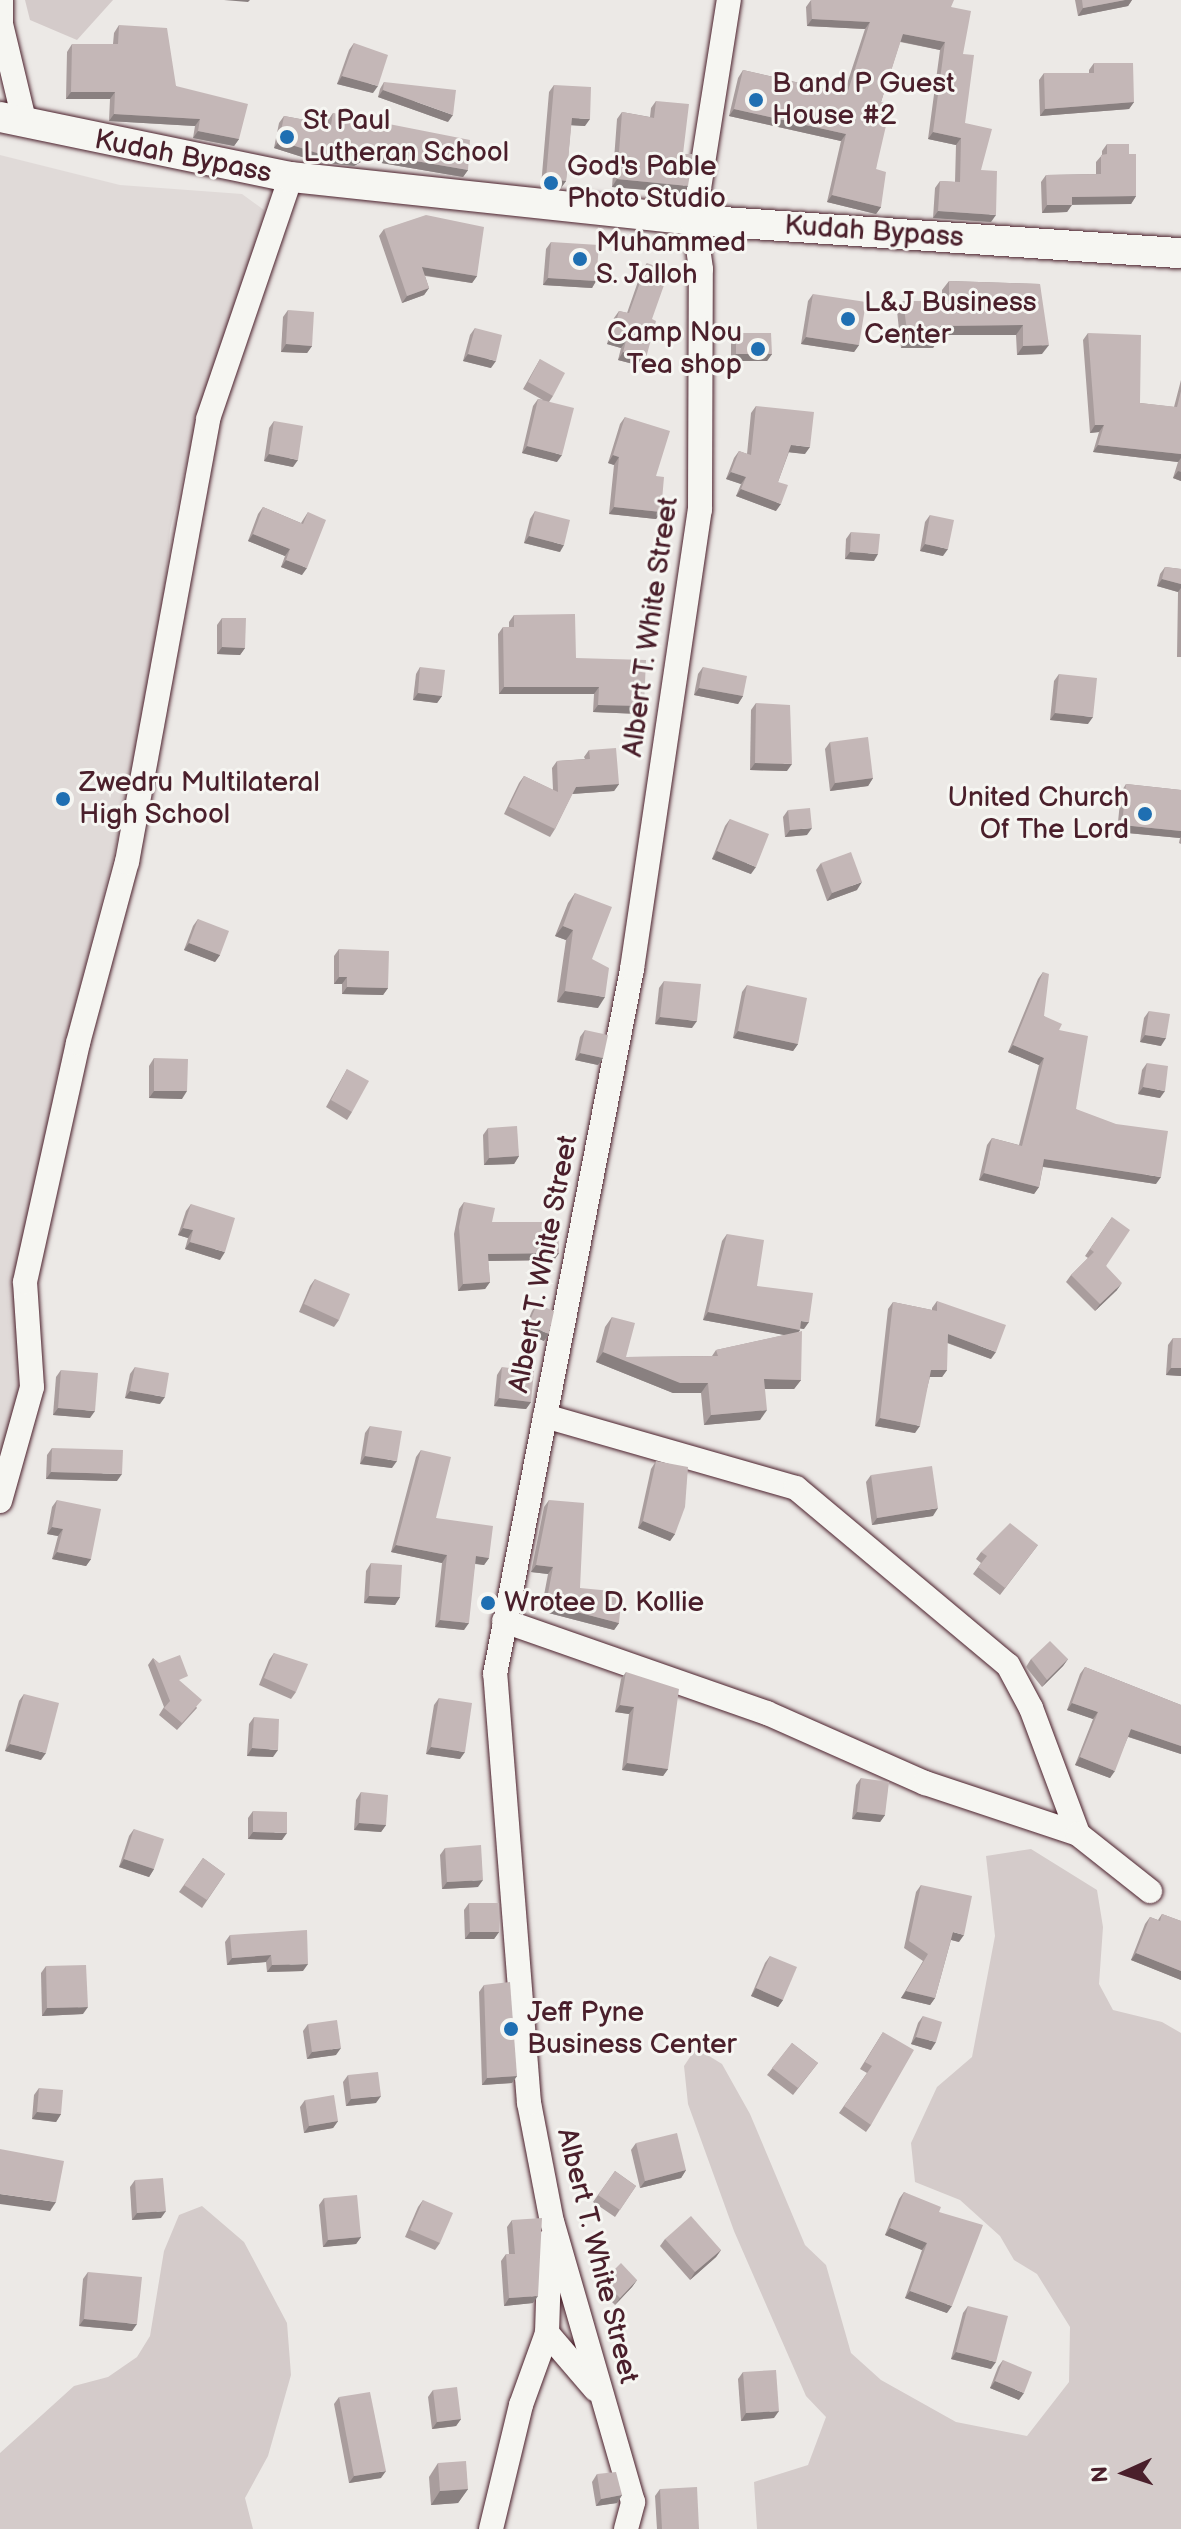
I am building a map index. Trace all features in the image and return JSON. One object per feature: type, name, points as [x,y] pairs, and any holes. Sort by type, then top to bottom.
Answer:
[{"type":"street","points":[[1,0],[0,25],[12,118]]},
{"type":"street","name":"Albert T. White Street","points":[[626,2529],[633,2502],[552,2222],[529,2103],[495,1674],[632,969],[700,510],[701,269],[694,220],[729,0]]},
{"type":"street","name":"Kudah Bypass","points":[[12,118],[84,138],[291,177],[694,220],[1181,253]]},
{"type":"street","points":[[0,1501],[32,1387],[25,1282],[78,1043],[127,862],[208,419],[291,177]]},
{"type":"street","points":[[545,1416],[796,1488],[1008,1665],[1031,1708],[1078,1834]]},
{"type":"street","points":[[504,1621],[767,1713],[925,1783],[1078,1834],[1150,1891]]},
{"type":"street","points":[[491,2529],[521,2405],[547,2333],[552,2222]]},
{"type":"street","points":[[547,2333],[601,2397]]},
{"type":"shaded area","points":[[25,0],[113,0],[77,40],[30,20]]},
{"type":"shaded area","name":"Zwedru Multilateral High School","points":[[0,155],[120,185],[242,194],[264,210],[268,226],[202,401],[170,530],[166,581],[121,826],[55,1084],[45,1170],[20,1303],[19,1397],[0,1468]]},
{"type":"shaded area","points":[[1031,1849],[1097,1890],[1103,1927],[1099,1984],[1113,2010],[1162,2022],[1181,2033],[1181,2529],[757,2529],[754,2482],[808,2465],[826,2417],[806,2396],[734,2231],[688,2104],[684,2066],[696,2048],[722,2064],[750,2114],[805,2245],[826,2265],[851,2353],[881,2380],[956,2422],[1027,2436],[1069,2382],[1070,2327],[1037,2274],[1014,2260],[1000,2236],[960,2200],[915,2182],[911,2143],[937,2087],[972,2057],[995,1936],[986,1856]]},
{"type":"shaded area","points":[[202,2206],[244,2242],[287,2323],[291,2375],[268,2456],[245,2498],[253,2529],[0,2529],[0,2453],[74,2386],[108,2377],[137,2357],[150,2336],[164,2251],[179,2215]]},
{"type":"building","points":[[811,0],[954,0],[951,7],[971,11],[963,54],[974,55],[965,123],[992,129],[981,170],[997,171],[996,215],[938,211],[940,181],[960,182],[961,138],[933,132],[945,42],[903,34],[881,102],[891,104],[876,169],[886,172],[881,207],[832,195],[846,134],[734,109],[743,70],[847,94],[870,22],[812,19]]},
{"type":"building","points":[[1082,0],[1125,0],[1083,8]]},
{"type":"building","points":[[119,25],[167,28],[176,86],[248,104],[239,139],[198,131],[200,119],[114,114],[115,92],[71,92],[72,44],[118,44]]},
{"type":"building","points":[[354,43],[388,55],[378,86],[342,76]]},
{"type":"building","points":[[1094,63],[1133,63],[1134,102],[1045,109],[1044,73],[1094,73]]},
{"type":"building","points":[[384,82],[456,90],[453,115],[383,90]]},
{"type":"building","points":[[554,85],[591,87],[590,119],[572,118],[566,181],[546,178]]},
{"type":"building","points":[[656,101],[689,104],[683,154],[693,154],[688,186],[617,179],[622,112],[654,118]]},
{"type":"building","points":[[333,113],[470,140],[468,170],[369,153],[359,159],[323,155],[279,141],[284,116],[331,125]]},
{"type":"building","points":[[1107,144],[1129,144],[1129,154],[1136,154],[1136,196],[1072,197],[1072,205],[1047,205],[1046,175],[1101,174],[1101,155],[1107,154]]},
{"type":"building","points":[[426,215],[484,227],[477,276],[422,267],[429,288],[407,296],[384,229]]},
{"type":"building","points":[[551,242],[599,245],[596,281],[548,278]]},
{"type":"building","points":[[647,263],[669,271],[652,319],[656,321],[646,358],[623,352],[626,341],[612,337],[619,311],[629,313]]},
{"type":"building","points":[[949,281],[1040,284],[1049,345],[1023,346],[1023,325],[940,326],[940,338],[908,338],[903,301],[949,301]]},
{"type":"building","points":[[813,294],[866,302],[859,345],[806,337]]},
{"type":"building","points":[[288,310],[314,312],[312,346],[286,344]]},
{"type":"building","points":[[475,328],[502,335],[496,361],[468,354]]},
{"type":"building","points":[[736,333],[771,333],[772,354],[736,354]]},
{"type":"building","points":[[1088,333],[1141,335],[1140,403],[1177,407],[1181,391],[1181,454],[1098,445],[1104,425],[1095,425]]},
{"type":"building","points":[[540,359],[565,373],[553,396],[528,382]]},
{"type":"building","points":[[538,399],[574,408],[562,455],[527,446]]},
{"type":"building","points":[[756,406],[814,412],[810,447],[791,445],[778,482],[788,485],[781,504],[741,489],[746,477],[731,472],[739,451],[751,455]]},
{"type":"building","points":[[625,417],[670,431],[656,476],[664,477],[661,512],[614,507],[619,457],[613,455]]},
{"type":"building","points":[[274,421],[303,426],[298,460],[269,454]]},
{"type":"building","points":[[263,507],[303,524],[308,512],[326,520],[307,568],[286,560],[290,549],[253,534]]},
{"type":"building","points":[[535,511],[570,520],[564,545],[529,536]]},
{"type":"building","points":[[930,515],[954,520],[948,549],[925,544]]},
{"type":"building","points":[[851,532],[880,534],[878,554],[850,552]]},
{"type":"building","points":[[1165,567],[1181,569],[1181,584],[1162,579]]},
{"type":"building","points":[[575,614],[576,658],[646,660],[644,706],[598,705],[599,687],[504,687],[503,627],[514,627],[514,615]]},
{"type":"building","points":[[222,618],[246,618],[245,648],[222,647]]},
{"type":"building","points":[[420,667],[445,670],[442,696],[418,693]]},
{"type":"building","points":[[703,667],[747,676],[743,696],[699,688]]},
{"type":"building","points":[[1059,674],[1097,678],[1093,717],[1055,713]]},
{"type":"building","points":[[756,703],[790,705],[792,764],[755,763]]},
{"type":"building","points":[[868,737],[873,778],[835,783],[830,742]]},
{"type":"building","points":[[616,748],[619,784],[576,787],[555,829],[509,807],[524,776],[558,792],[557,761],[590,759],[589,750]]},
{"type":"building","name":"United Church Of The Lord","points":[[1126,784],[1181,790],[1181,831],[1122,825]]},
{"type":"building","points":[[810,808],[812,828],[790,830],[788,810]]},
{"type":"building","points":[[730,819],[769,834],[756,867],[717,851]]},
{"type":"building","points":[[851,852],[862,882],[832,893],[821,863]]},
{"type":"building","points":[[575,893],[612,907],[592,959],[609,968],[605,997],[565,991],[573,930],[563,926]]},
{"type":"building","points":[[198,919],[229,931],[220,955],[189,943]]},
{"type":"building","points":[[339,949],[389,951],[388,988],[347,987],[347,977],[339,977]]},
{"type":"building","points":[[1043,972],[1049,974],[1044,1016],[1062,1024],[1059,1030],[1088,1036],[1076,1109],[1116,1124],[1168,1131],[1161,1177],[1044,1159],[1039,1187],[984,1173],[992,1138],[1022,1146],[1044,1058],[1013,1045]]},
{"type":"building","points":[[664,981],[701,984],[697,1021],[660,1017]]},
{"type":"building","points":[[747,985],[807,998],[798,1044],[738,1031]]},
{"type":"building","points":[[1149,1011],[1170,1014],[1166,1038],[1145,1035]]},
{"type":"building","points":[[585,1030],[608,1035],[603,1058],[580,1053]]},
{"type":"building","points":[[154,1058],[188,1059],[187,1091],[154,1091]]},
{"type":"building","points":[[1147,1063],[1168,1066],[1165,1091],[1143,1087]]},
{"type":"building","points":[[347,1069],[369,1081],[352,1112],[331,1100]]},
{"type":"building","points":[[517,1126],[519,1156],[489,1158],[488,1128]]},
{"type":"building","points":[[464,1202],[495,1208],[492,1222],[558,1222],[559,1253],[488,1254],[490,1282],[463,1284],[459,1227]]},
{"type":"building","points":[[191,1204],[235,1218],[225,1252],[190,1242],[193,1230],[183,1228]]},
{"type":"building","points":[[1112,1217],[1130,1230],[1106,1266],[1122,1283],[1100,1304],[1071,1275],[1094,1252],[1090,1249]]},
{"type":"building","points":[[727,1234],[764,1240],[757,1286],[813,1293],[809,1322],[801,1321],[800,1330],[708,1312]]},
{"type":"building","points":[[315,1279],[350,1294],[339,1320],[304,1304]]},
{"type":"building","points":[[937,1301],[1006,1325],[996,1352],[948,1334],[947,1370],[931,1370],[920,1426],[880,1418],[893,1302],[937,1311]]},
{"type":"building","points":[[537,1304],[554,1311],[549,1334],[528,1325]]},
{"type":"building","points":[[612,1317],[635,1323],[626,1357],[718,1356],[716,1350],[802,1331],[801,1380],[764,1379],[767,1410],[711,1415],[708,1383],[680,1383],[603,1352]]},
{"type":"building","points":[[1173,1338],[1181,1338],[1181,1368],[1171,1368]]},
{"type":"building","points":[[135,1367],[169,1373],[165,1397],[130,1391]]},
{"type":"building","points":[[502,1367],[534,1371],[531,1402],[499,1398]]},
{"type":"building","points":[[61,1370],[98,1373],[95,1411],[58,1408]]},
{"type":"building","points":[[370,1426],[402,1431],[397,1461],[365,1456]]},
{"type":"building","points":[[52,1448],[123,1450],[122,1474],[51,1472]]},
{"type":"building","points":[[421,1450],[451,1457],[436,1518],[493,1526],[489,1558],[476,1556],[469,1623],[440,1620],[447,1555],[396,1545]]},
{"type":"building","points":[[656,1461],[688,1467],[685,1507],[675,1534],[643,1521]]},
{"type":"building","points":[[932,1466],[938,1508],[877,1518],[871,1475]]},
{"type":"building","points":[[57,1500],[101,1509],[91,1559],[57,1552],[63,1529],[52,1527]]},
{"type":"building","points":[[549,1500],[584,1503],[580,1588],[622,1592],[619,1623],[546,1604],[553,1567],[536,1565]]},
{"type":"building","points":[[1010,1523],[1038,1545],[1005,1588],[978,1567],[987,1556],[981,1552]]},
{"type":"building","points":[[371,1563],[402,1565],[400,1597],[369,1596]]},
{"type":"building","points":[[1050,1641],[1068,1659],[1047,1680],[1031,1659]]},
{"type":"building","points":[[274,1653],[308,1664],[296,1692],[264,1678]]},
{"type":"building","points":[[180,1655],[188,1676],[179,1680],[202,1700],[182,1723],[164,1708],[170,1701],[153,1658],[159,1663]]},
{"type":"building","points":[[1085,1667],[1181,1705],[1181,1746],[1131,1729],[1115,1771],[1080,1757],[1098,1712],[1072,1703]]},
{"type":"building","points":[[626,1672],[679,1689],[668,1769],[627,1763],[634,1707],[620,1705]]},
{"type":"building","points":[[24,1694],[59,1703],[46,1753],[10,1744]]},
{"type":"building","points":[[439,1698],[472,1703],[465,1752],[431,1747]]},
{"type":"building","points":[[254,1717],[279,1719],[278,1750],[252,1748]]},
{"type":"building","points":[[861,1778],[889,1782],[885,1815],[857,1812]]},
{"type":"building","points":[[361,1792],[388,1795],[386,1825],[359,1823]]},
{"type":"building","points":[[253,1811],[287,1812],[287,1833],[253,1832]]},
{"type":"building","points":[[134,1829],[164,1839],[154,1869],[124,1859]]},
{"type":"building","points":[[481,1845],[483,1880],[447,1882],[445,1848]]},
{"type":"building","points":[[203,1858],[225,1874],[207,1900],[184,1885]]},
{"type":"building","points":[[921,1885],[972,1896],[964,1935],[953,1932],[935,1998],[906,1991],[928,1954],[909,1941]]},
{"type":"building","points":[[469,1903],[499,1903],[499,1932],[470,1932]]},
{"type":"building","points":[[1162,1914],[1181,1921],[1181,1971],[1136,1953],[1150,1917],[1160,1921]]},
{"type":"building","points":[[307,1930],[308,1964],[272,1965],[271,1955],[232,1958],[230,1935]]},
{"type":"building","points":[[770,1956],[797,1967],[783,2000],[756,1988]]},
{"type":"building","points":[[86,1965],[88,2007],[47,2008],[46,1966]]},
{"type":"building","points":[[510,1982],[517,2076],[487,2078],[484,1985]]},
{"type":"building","points":[[923,2016],[942,2022],[936,2042],[916,2037]]},
{"type":"building","points":[[337,2020],[341,2048],[312,2052],[308,2024]]},
{"type":"building","points":[[883,2032],[914,2050],[871,2125],[844,2106],[872,2066],[865,2062]]},
{"type":"building","points":[[792,2043],[818,2063],[798,2088],[772,2068]]},
{"type":"building","points":[[378,2072],[381,2096],[351,2099],[348,2075]]},
{"type":"building","points":[[39,2088],[63,2090],[61,2114],[37,2112]]},
{"type":"building","points":[[334,2095],[338,2121],[309,2126],[305,2100]]},
{"type":"building","points":[[677,2133],[686,2170],[645,2181],[636,2143]]},
{"type":"building","points":[[0,2149],[64,2161],[56,2202],[0,2194]]},
{"type":"building","points":[[615,2171],[636,2186],[620,2210],[598,2195]]},
{"type":"building","points":[[163,2178],[166,2211],[137,2213],[135,2180]]},
{"type":"building","points":[[904,2192],[941,2207],[939,2212],[983,2225],[952,2306],[910,2291],[927,2243],[890,2228]]},
{"type":"building","points":[[357,2195],[361,2237],[328,2240],[324,2198]]},
{"type":"building","points":[[423,2200],[453,2213],[440,2243],[410,2230]]},
{"type":"building","points":[[691,2216],[721,2250],[695,2272],[665,2239]]},
{"type":"building","points":[[542,2218],[538,2296],[509,2298],[506,2254],[515,2254],[512,2220]]},
{"type":"building","points":[[621,2263],[637,2280],[620,2298],[603,2281]]},
{"type":"building","points":[[88,2272],[142,2277],[137,2324],[84,2319]]},
{"type":"building","points":[[968,2306],[1008,2316],[996,2362],[956,2352]]},
{"type":"building","points":[[1003,2360],[1032,2372],[1024,2393],[995,2381]]},
{"type":"building","points":[[776,2370],[779,2411],[746,2413],[743,2372]]},
{"type":"building","points":[[457,2387],[461,2419],[437,2422],[433,2390]]},
{"type":"building","points":[[370,2392],[386,2471],[354,2476],[339,2397]]},
{"type":"building","points":[[466,2461],[468,2489],[440,2491],[438,2463]]},
{"type":"building","points":[[616,2472],[622,2495],[601,2499],[597,2474]]},
{"type":"building","points":[[697,2487],[699,2529],[662,2529],[660,2489]]},
{"type":"place","name":"B and P Guest House #2","points":[[756,100]]},
{"type":"place","name":"St Paul Lutheran School","points":[[287,137]]},
{"type":"place","name":"God's Pable Photo Studio","points":[[551,183]]},
{"type":"place","name":"Muhammed S. Jalloh","points":[[580,259]]},
{"type":"place","name":"L&J Business Center","points":[[848,319]]},
{"type":"place","name":"Camp Nou Tea shop","points":[[758,349]]},
{"type":"place","name":"Zwedru Multilateral High School","points":[[63,799]]},
{"type":"place","name":"United Church Of The Lord","points":[[1145,814]]},
{"type":"place","name":"Wrotee D. Kollie","points":[[488,1603]]},
{"type":"place","name":"Jeff Pyne Business Center","points":[[511,2029]]}]
